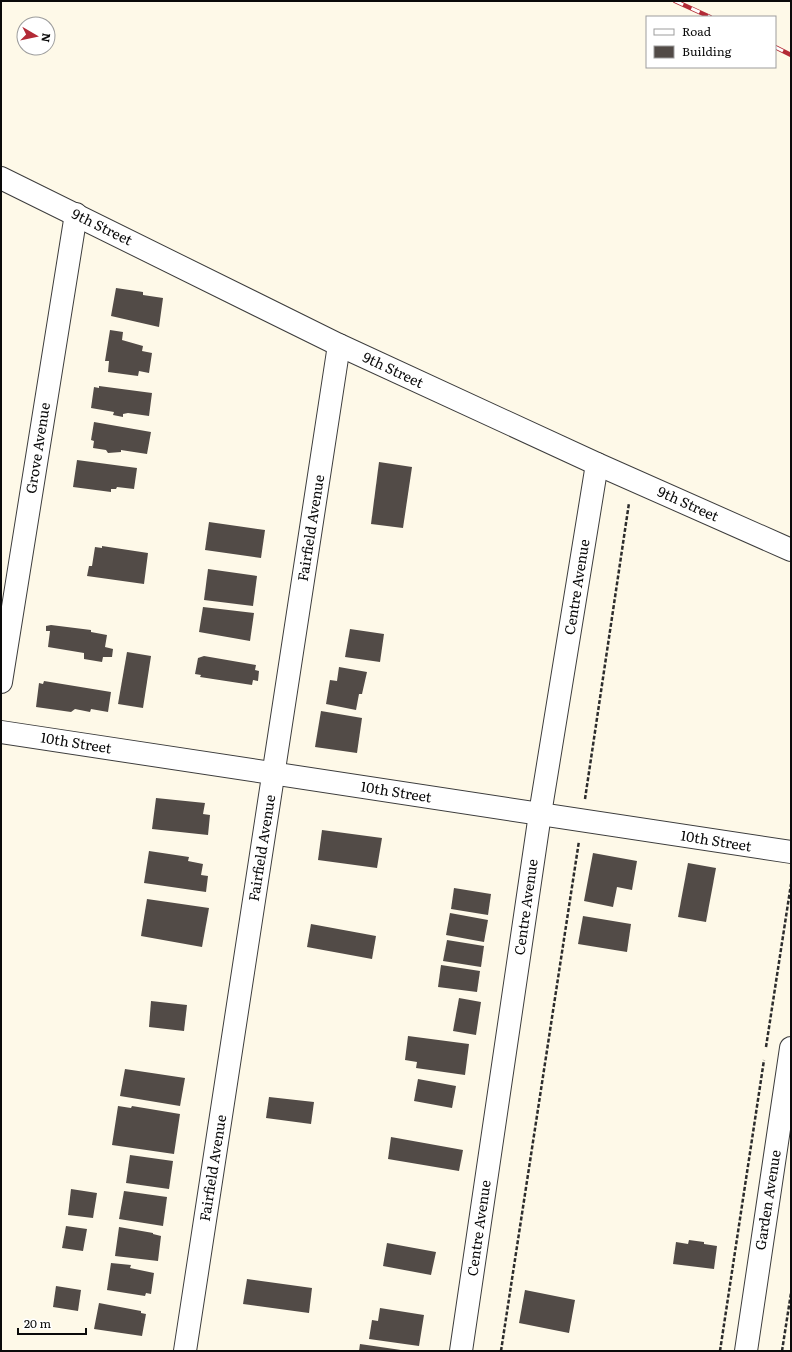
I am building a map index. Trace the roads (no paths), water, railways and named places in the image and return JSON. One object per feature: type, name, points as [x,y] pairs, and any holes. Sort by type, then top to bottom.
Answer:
[{"type":"street","name":"9th Street","points":[[1,178],[339,345],[597,464],[791,550]]},
{"type":"street","name":"Grove Avenue","points":[[1,682],[76,214]]},
{"type":"street","name":"Fairfield Avenue","points":[[185,1351],[339,345]]},
{"type":"street","name":"Centre Avenue","points":[[462,1351],[540,814],[597,464]]},
{"type":"street","name":"10th Street","points":[[1,732],[791,852]]},
{"type":"street","name":"Garden Avenue","points":[[746,1351],[791,1048]]},
{"type":"railway","points":[[675,1],[708,16]]},
{"type":"railway","points":[[776,48],[791,55]]}]
